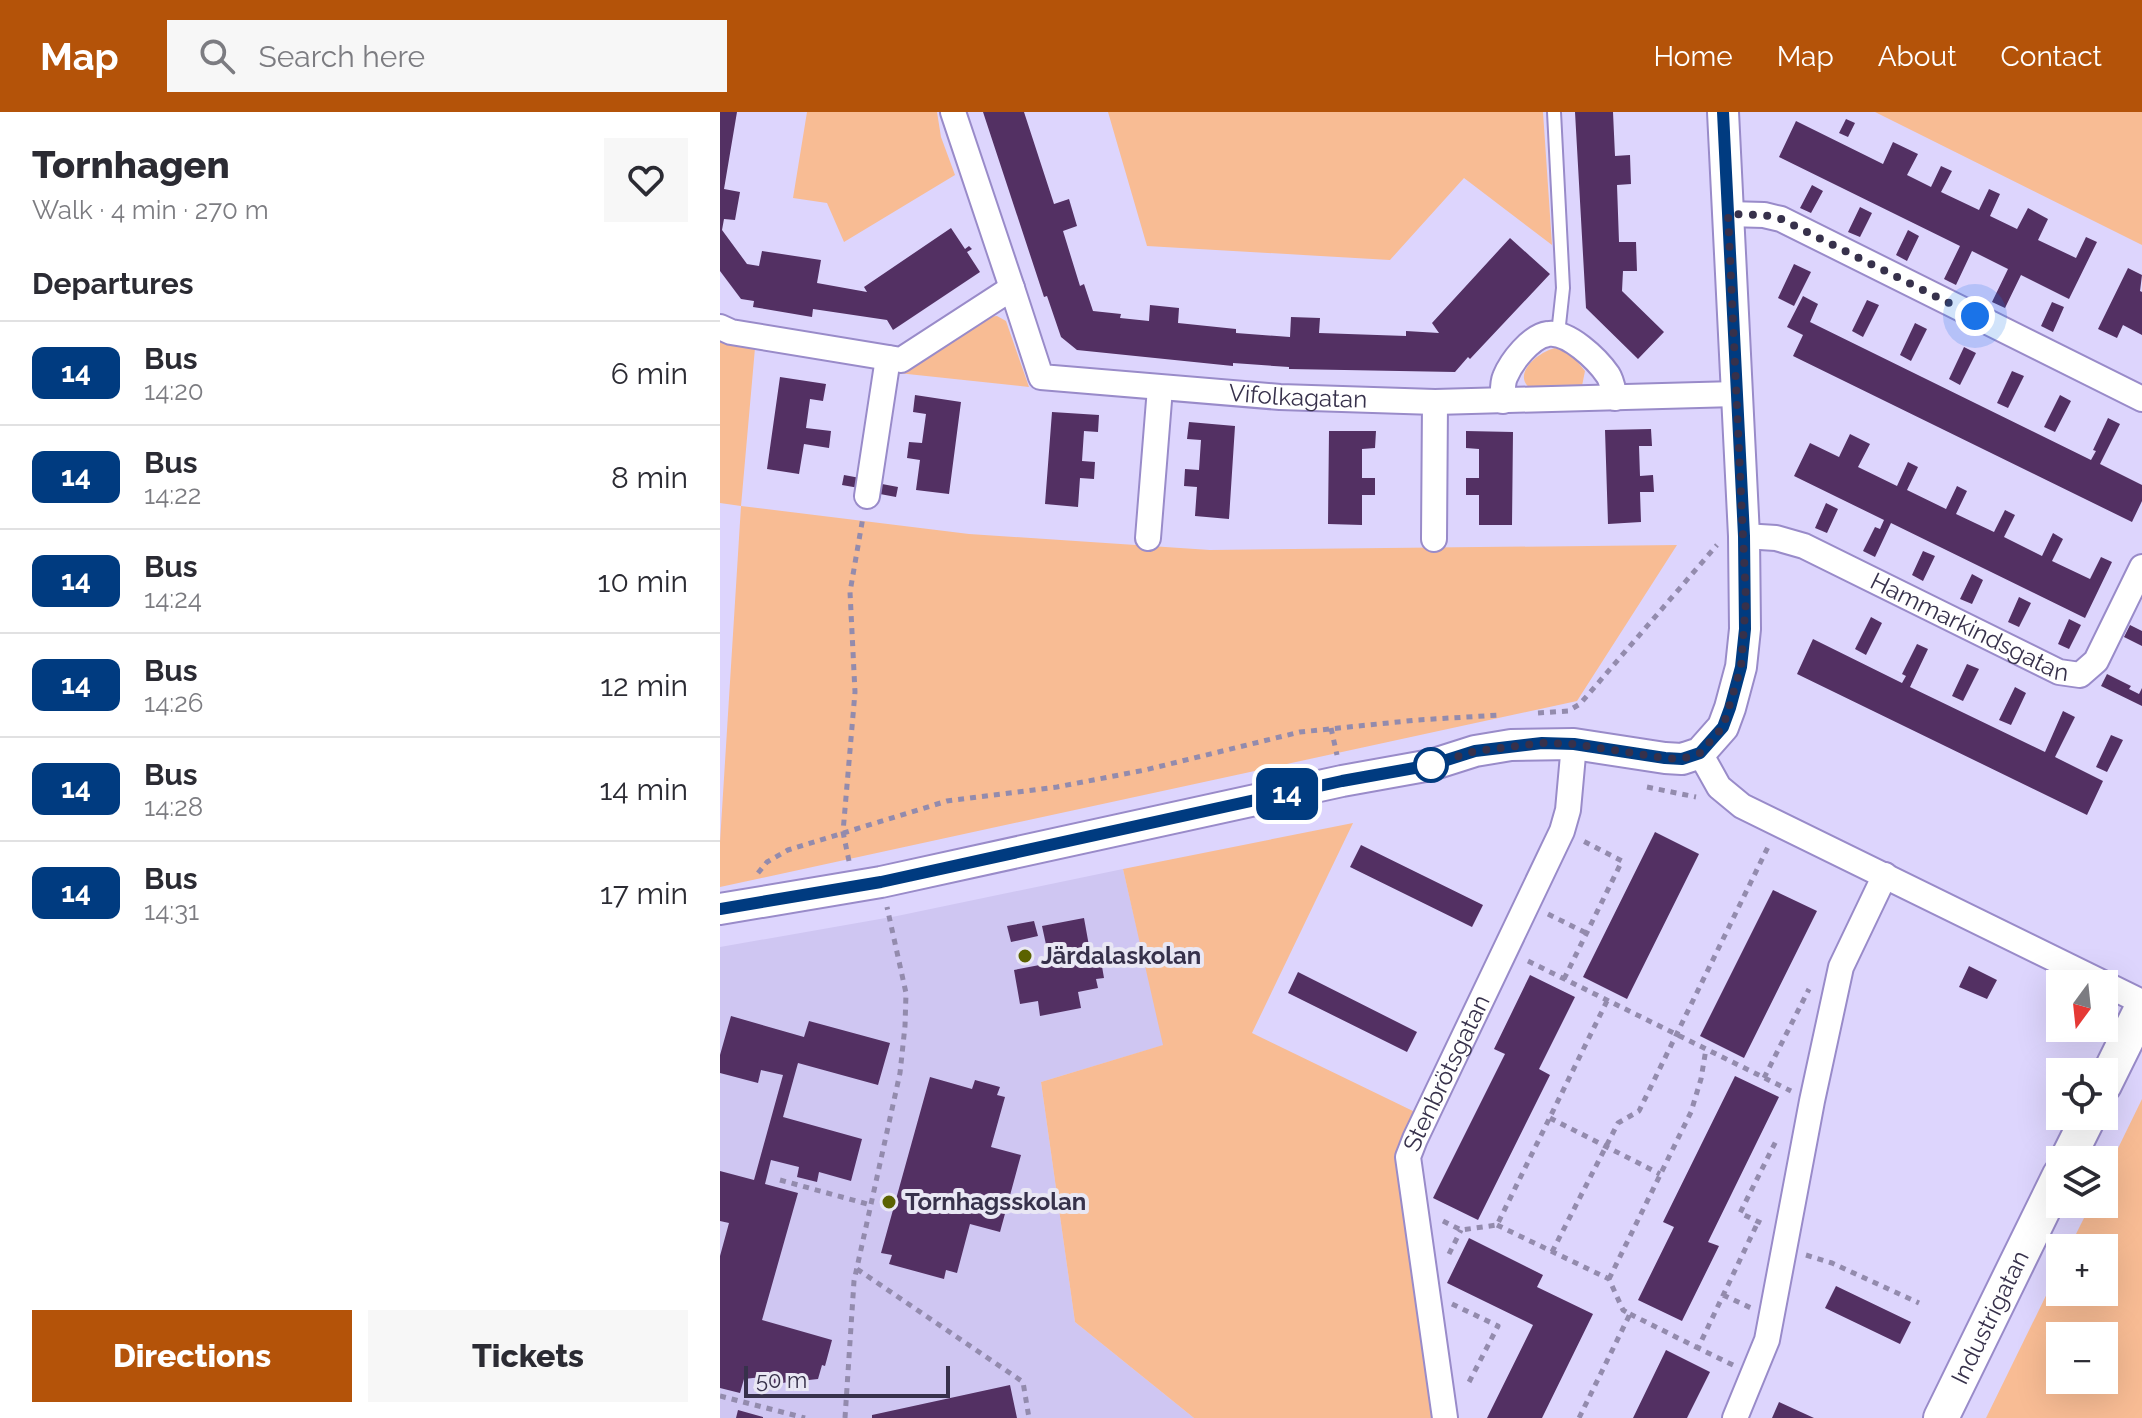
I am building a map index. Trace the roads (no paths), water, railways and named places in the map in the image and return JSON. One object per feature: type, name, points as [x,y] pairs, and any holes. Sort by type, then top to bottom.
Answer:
[{"type":"main road","points":[[2117,1058],[2142,1005]]},
{"type":"main road","name":"Industrigatan","points":[[1941,1418],[2046,1204]]},
{"type":"street","points":[[720,327],[731,332],[901,360],[1012,288],[953,112]]},
{"type":"street","points":[[720,909],[880,899],[1342,781],[1431,765],[1475,751],[1542,743],[1577,729],[1665,758],[1682,759],[1700,753],[1723,727],[1741,667],[1746,600],[1733,544],[1736,394],[1723,112]]},
{"type":"street","points":[[1728,214],[1781,219],[2142,399]]},
{"type":"street","name":"Vifolkagatan","points":[[1012,288],[1041,377],[1280,397],[1435,402],[1736,394]]},
{"type":"street","points":[[1503,401],[1504,380],[1519,357],[1540,337],[1549,333],[1578,344],[1607,373],[1615,398]]},
{"type":"street","points":[[867,496],[888,358]]},
{"type":"street","points":[[1148,538],[1160,388]]},
{"type":"street","points":[[1434,539],[1435,402]]},
{"type":"street","name":"Hammarkindsgatan","points":[[1733,544],[1776,538],[1804,546],[2070,675],[2080,675],[2096,661],[2142,567]]},
{"type":"street","name":"Stenbrötsgatan","points":[[1445,1418],[1408,1166],[1410,1149],[1562,831],[1568,810],[1577,729]]},
{"type":"street","points":[[1700,753],[1719,787],[1742,806],[2142,1005]]},
{"type":"street","points":[[1735,1418],[1767,1340],[1837,984],[1846,953],[1885,875]]},
{"type":"lane","points":[[1554,112],[1563,288],[1558,334]]},
{"type":"place","name":"Järdalaskolan","points":[[1025,956]]},
{"type":"place","name":"Tornhagsskolan","points":[[889,1202]]}]
